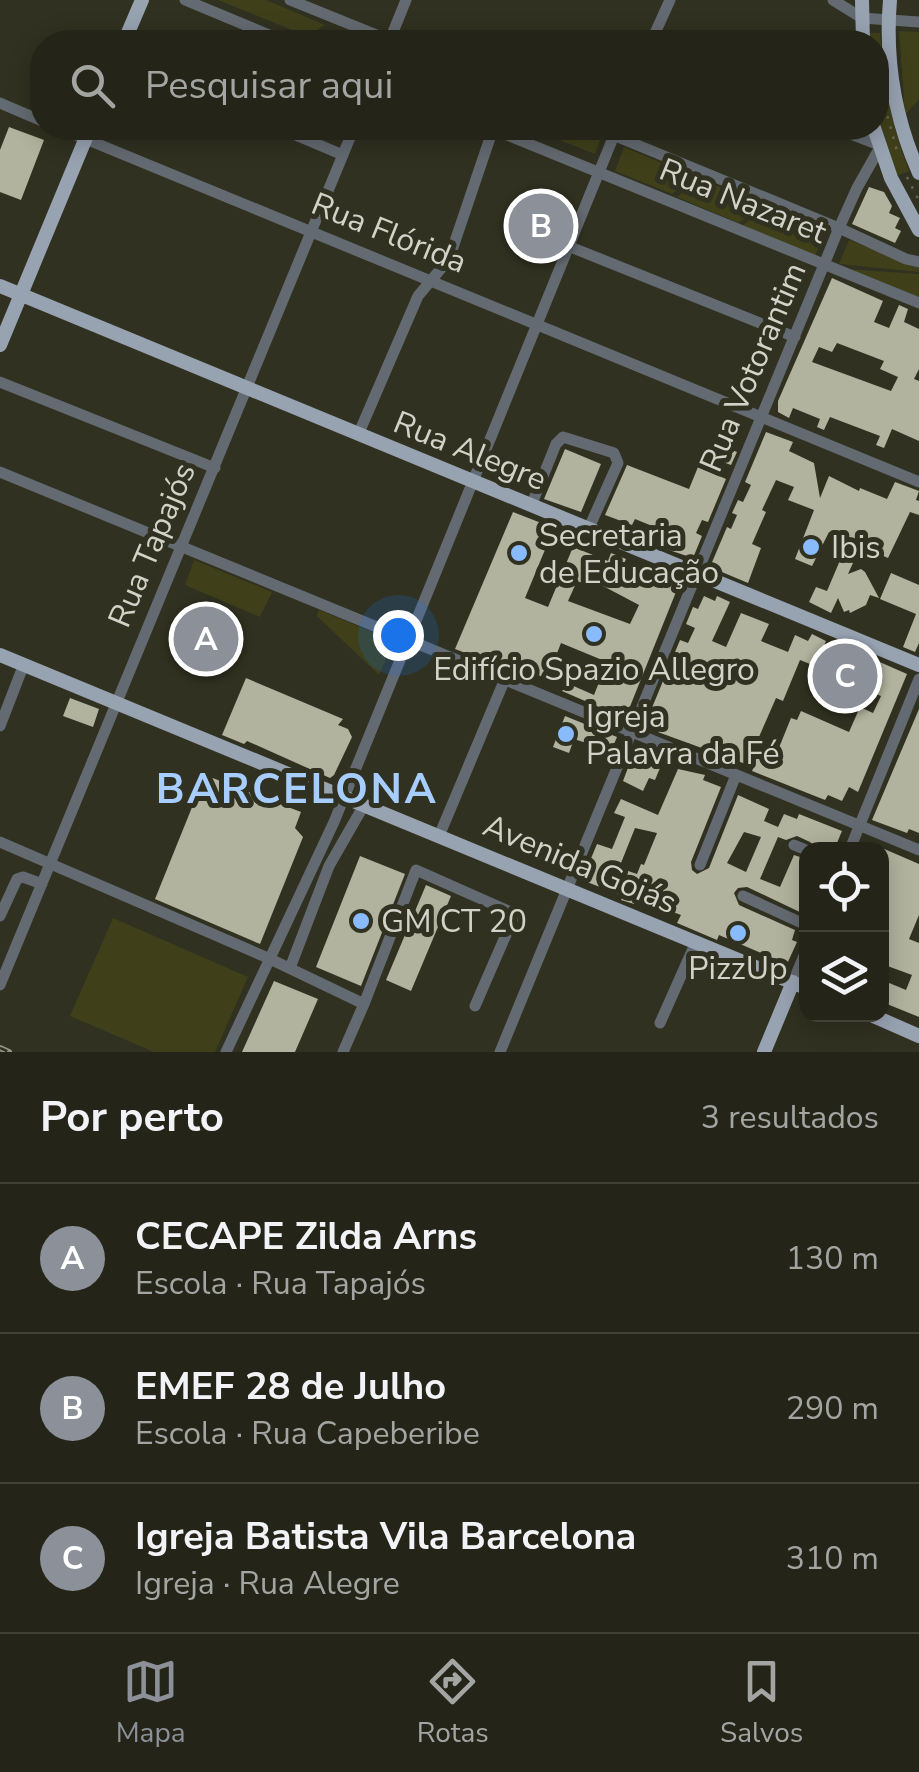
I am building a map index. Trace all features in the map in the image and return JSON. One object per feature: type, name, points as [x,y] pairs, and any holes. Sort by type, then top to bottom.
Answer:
[{"type":"main road","points":[[129,30],[142,0]]},
{"type":"main road","points":[[862,0],[862,30]]},
{"type":"main road","points":[[889,30],[890,0]]},
{"type":"main road","points":[[889,35],[898,116],[919,173]]},
{"type":"main road","points":[[0,344],[85,140]]},
{"type":"main road","points":[[877,140],[919,230]]},
{"type":"main road","name":"Rua Alegre","points":[[0,286],[919,666]]},
{"type":"main road","name":"Avenida Goiás","points":[[0,654],[799,985]]},
{"type":"main road","points":[[764,1052],[799,987]]},
{"type":"main road","points":[[887,1022],[919,1036]]},
{"type":"street","points":[[185,0],[257,30]]},
{"type":"street","points":[[290,0],[362,30]]},
{"type":"street","points":[[395,30],[406,0]]},
{"type":"street","points":[[656,30],[670,0]]},
{"type":"street","points":[[832,0],[862,18],[919,22]]},
{"type":"street","points":[[0,103],[30,116]]},
{"type":"street","name":"Rua Flórida","points":[[104,140],[312,231],[919,482]]},
{"type":"street","points":[[307,140],[343,155]]},
{"type":"street","name":"Rua Tapajós","points":[[0,985],[349,140]]},
{"type":"street","points":[[358,435],[418,296],[449,259],[488,140]]},
{"type":"street","name":"Rua Nazaret","points":[[521,140],[919,303]]},
{"type":"street","points":[[226,1052],[344,797],[611,140]]},
{"type":"street","name":"Rua Nazaret","points":[[636,140],[919,262]]},
{"type":"street","points":[[862,140],[878,147]]},
{"type":"street","name":"Rua Votorantim","points":[[503,1051],[566,888],[839,228],[878,147]]},
{"type":"street","points":[[568,246],[795,337]]},
{"type":"street","points":[[0,382],[215,468]]},
{"type":"street","points":[[530,506],[556,444],[564,437],[614,453],[618,463],[588,530]]},
{"type":"street","points":[[0,472],[919,850]]},
{"type":"street","points":[[0,726],[24,664]]},
{"type":"street","points":[[439,836],[505,678]]},
{"type":"street","points":[[853,842],[919,679]]},
{"type":"street","points":[[700,865],[736,775]]},
{"type":"street","points":[[290,968],[329,866],[364,805]]},
{"type":"street","points":[[0,842],[364,1004]]},
{"type":"street","points":[[342,1052],[416,870],[515,914],[476,1006]]},
{"type":"street","points":[[0,916],[17,879],[23,877],[42,884]]},
{"type":"street","points":[[743,896],[799,922]]},
{"type":"street","points":[[660,1023],[696,942]]},
{"type":"path","points":[[888,140],[896,155]]},
{"type":"path","points":[[900,167],[919,208]]},
{"type":"shaded area","points":[[218,0],[266,0],[325,25],[317,30],[292,30]]},
{"type":"shaded area","points":[[899,31],[919,32],[919,99],[905,115]]},
{"type":"shaded area","points":[[889,103],[909,171],[896,176],[885,140],[889,140]]},
{"type":"shaded area","points":[[559,140],[600,140],[595,154]]},
{"type":"shaded area","points":[[624,147],[695,177],[672,194],[615,171]]},
{"type":"shaded area","points":[[700,179],[762,205],[739,223],[677,197]]},
{"type":"shaded area","points":[[765,207],[825,232],[815,256],[743,225]]},
{"type":"shaded area","points":[[849,240],[919,268],[919,272],[839,264]]},
{"type":"shaded area","points":[[845,269],[919,274],[919,298]]},
{"type":"shaded area","points":[[194,560],[272,592],[260,617],[185,585]]},
{"type":"shaded area","points":[[319,610],[394,641],[379,675],[317,616]]},
{"type":"shaded area","points":[[113,918],[248,977],[215,1052],[154,1052],[70,1016]]},
{"type":"building","points":[[9,127],[30,135],[30,140],[44,140],[21,200],[0,192],[0,150]]},
{"type":"building","points":[[869,187],[884,192],[892,206],[889,213],[900,218],[895,228],[901,231],[895,243],[852,224]]},
{"type":"building","points":[[832,278],[883,301],[874,322],[889,328],[899,305],[908,309],[904,322],[919,329],[919,369],[914,379],[919,381],[919,441],[892,429],[884,448],[876,445],[880,436],[830,417],[824,430],[817,427],[820,419],[793,408],[789,418],[778,412],[778,401]],"holes":[[[837,343],[884,361],[880,369],[898,377],[891,391],[812,362],[819,347],[832,352]]]},
{"type":"building","points":[[766,432],[793,442],[789,451],[814,463],[820,498],[829,476],[887,499],[895,482],[919,491],[919,515],[910,512],[888,558],[829,532],[812,566],[795,559],[814,510],[788,500],[794,487],[776,480],[752,544],[761,548],[748,583],[710,567],[727,527],[731,529],[737,515],[732,513],[738,500],[743,502],[751,485],[745,482]]},
{"type":"building","points":[[712,442],[737,452],[731,465],[706,456]]},
{"type":"building","points":[[565,449],[601,464],[581,512],[544,499]]},
{"type":"building","points":[[627,465],[689,489],[698,467],[726,479],[708,522],[702,520],[696,533],[702,536],[693,558],[660,547],[667,532],[635,519],[632,525],[605,515]]},
{"type":"building","points":[[513,512],[554,528],[525,598],[548,607],[573,547],[608,561],[611,553],[626,559],[623,566],[650,578],[654,569],[680,582],[627,714],[622,717],[562,691],[569,684],[594,695],[607,662],[561,643],[547,679],[538,675],[536,680],[455,649]],"holes":[[[577,581],[605,587],[639,605],[630,624],[568,601]]]},
{"type":"building","points":[[841,558],[853,563],[848,574],[861,569],[865,572],[879,598],[870,595],[866,605],[850,613],[844,612],[838,598],[831,613],[809,602],[816,587],[827,591]]},
{"type":"building","points":[[891,573],[919,585],[919,643],[915,652],[903,647],[916,614],[880,599]]},
{"type":"building","points":[[704,596],[730,602],[712,641],[726,647],[741,613],[769,624],[761,641],[788,652],[795,635],[808,641],[812,634],[826,641],[815,666],[800,660],[783,701],[776,698],[755,746],[776,755],[791,718],[797,720],[801,711],[849,732],[860,707],[873,713],[881,696],[860,687],[858,692],[852,690],[845,702],[828,696],[840,653],[863,662],[866,656],[907,674],[858,792],[849,787],[842,801],[828,795],[825,800],[752,771],[754,767],[644,727],[680,640],[688,643],[695,628],[686,624],[693,607],[698,609]]},
{"type":"building","points":[[246,678],[343,719],[338,725],[348,729],[352,737],[334,775],[330,778],[247,741],[244,744],[222,735]]},
{"type":"building","points":[[70,698],[99,709],[93,727],[63,716]]},
{"type":"building","points":[[919,709],[919,833],[909,829],[907,833],[872,820]]},
{"type":"building","points":[[565,716],[617,737],[611,751],[574,739],[569,753],[553,747]]},
{"type":"building","points":[[634,752],[662,763],[655,780],[649,778],[643,791],[623,781]]},
{"type":"building","points":[[678,769],[705,775],[703,780],[721,787],[691,862],[697,874],[709,868],[738,795],[769,809],[764,821],[778,827],[784,814],[797,819],[799,814],[842,831],[837,842],[778,837],[760,879],[780,887],[794,855],[799,857],[799,912],[747,887],[734,893],[739,905],[795,930],[792,940],[797,942],[787,964],[719,935],[717,940],[677,923],[681,915],[636,898],[634,904],[621,900],[623,896],[582,880],[597,844],[612,849],[625,817],[614,813],[621,799],[658,815]],"holes":[[[635,828],[657,833],[637,874],[619,868]],[[744,832],[761,837],[746,872],[727,863]]]},
{"type":"building","points":[[205,775],[301,812],[295,828],[303,837],[260,944],[155,899]]},
{"type":"building","points":[[889,851],[919,864],[919,915],[909,939],[919,943],[919,1017],[889,1005],[889,983],[906,990],[912,975],[889,967]]},
{"type":"building","name":"GM CT 20","points":[[360,856],[405,874],[361,986],[316,967]]},
{"type":"building","points":[[426,885],[451,896],[411,991],[386,980]]},
{"type":"building","points":[[274,981],[318,999],[295,1052],[242,1052]]},
{"type":"railway","points":[[0,1048],[9,1052]]},
{"type":"place","name":"EMEF 28 de Julho","points":[[541,226]]},
{"type":"place","name":"Ibis","points":[[811,547]]},
{"type":"place","name":"Secretaria de Educação","points":[[519,553]]},
{"type":"place","name":"Edifício Spazio Allegro","points":[[594,634]]},
{"type":"place","name":"CECAPE Zilda Arns","points":[[206,639]]},
{"type":"place","name":"Igreja Batista Vila Barcelona","points":[[845,676]]},
{"type":"place","name":"Igreja Palavra da Fé","points":[[566,734]]},
{"type":"place","name":"GM CT 20","points":[[361,921]]},
{"type":"place","name":"PizzUp","points":[[738,933]]},
{"type":"district","name":"BARCELONA","points":[[297,789]]}]
